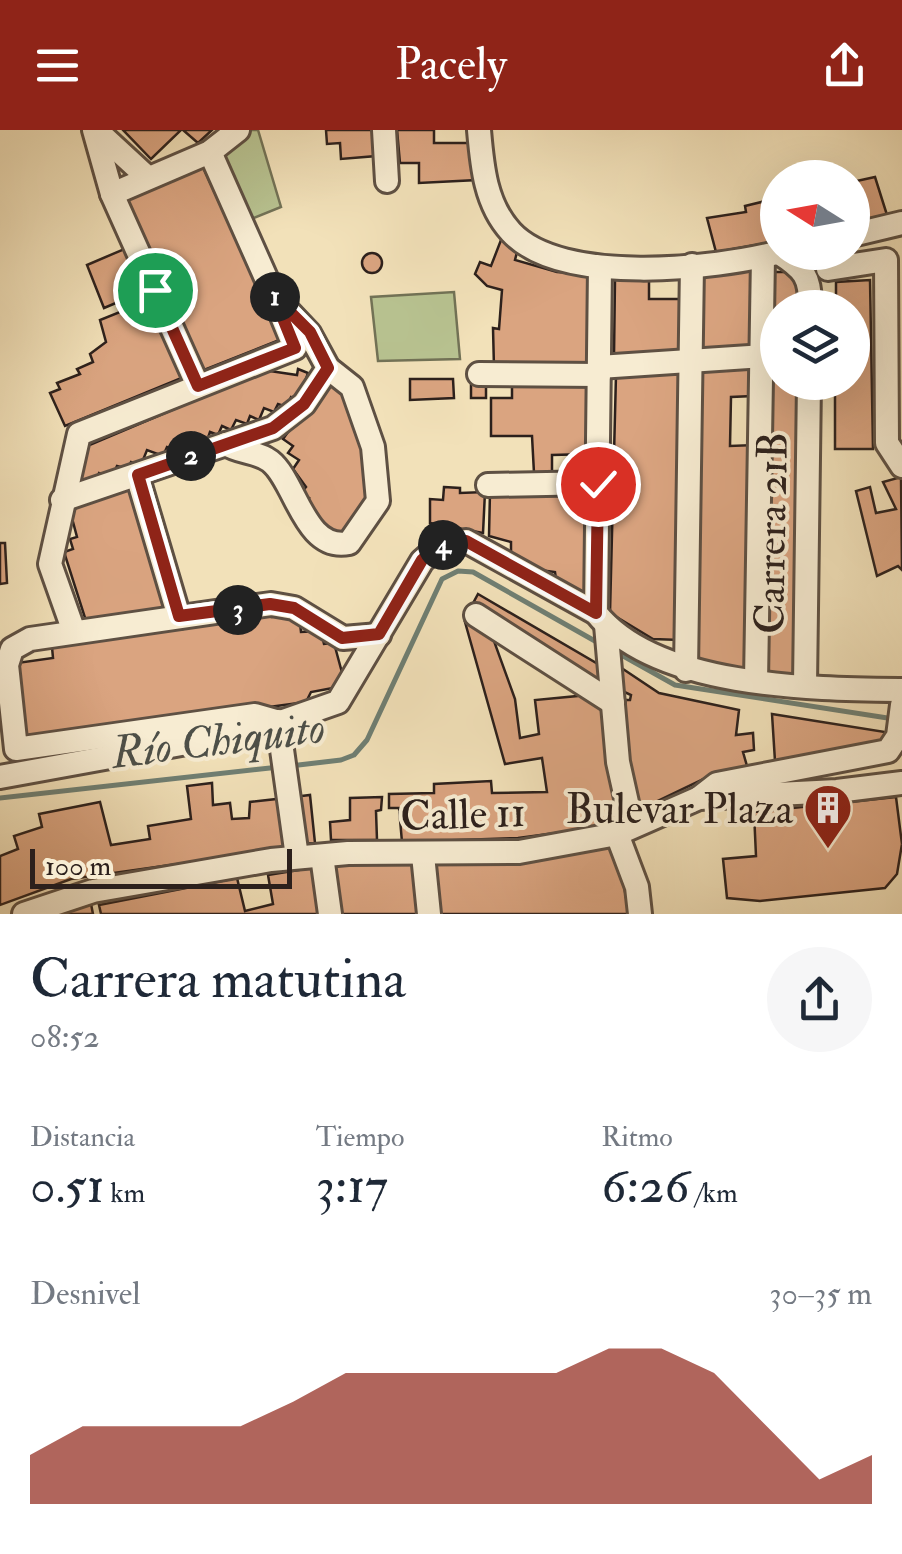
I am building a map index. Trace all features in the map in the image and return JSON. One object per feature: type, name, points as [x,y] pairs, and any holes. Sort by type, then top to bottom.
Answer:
[{"type":"street","points":[[95,130],[148,177]]},
{"type":"street","points":[[95,130],[112,194],[198,386]]},
{"type":"street","points":[[112,194],[210,152],[238,130]]},
{"type":"street","points":[[384,130],[387,181]]},
{"type":"street","points":[[479,130],[485,184],[511,232],[539,251],[600,267],[649,271],[760,256]]},
{"type":"street","points":[[74,629],[50,564],[80,434],[295,348],[210,152]]},
{"type":"street","points":[[870,231],[902,223]]},
{"type":"street","points":[[870,262],[886,260],[896,313],[888,442],[902,466]]},
{"type":"street","points":[[686,670],[692,265]]},
{"type":"street","points":[[600,267],[598,484],[603,624],[624,829],[638,887],[640,914]]},
{"type":"street","points":[[226,444],[272,462],[288,480],[301,516],[343,545],[378,501],[373,447],[352,387],[328,368],[310,332],[274,296]]},
{"type":"street","points":[[479,374],[599,371],[760,356]]},
{"type":"street","points":[[62,500],[273,428],[292,415],[328,368]]},
{"type":"street","points":[[756,680],[767,400]]},
{"type":"street","name":"Carrera 21B","points":[[805,686],[810,400]]},
{"type":"street","points":[[138,475],[179,616]]},
{"type":"street","points":[[488,485],[598,484]]},
{"type":"street","points":[[0,777],[258,730],[338,702],[354,682],[422,560],[438,546],[466,541],[686,670],[805,686],[902,690]]},
{"type":"street","points":[[278,721],[255,715],[16,749],[7,665],[12,649],[30,639],[74,629],[270,604],[294,608],[342,638],[379,634]]},
{"type":"street","points":[[476,615],[613,703]]},
{"type":"street","points":[[342,638],[354,682]]},
{"type":"street","points":[[699,798],[717,784],[736,779],[874,757],[888,751],[898,736],[902,706]]},
{"type":"street","points":[[278,721],[297,857]]},
{"type":"street","name":"Calle 11","points":[[24,914],[92,891],[297,857],[519,852],[624,829],[699,798],[818,793],[902,783]]},
{"type":"street","points":[[423,855],[429,914]]},
{"type":"street","points":[[322,856],[330,914]]},
{"type":"green space","points":[[248,130],[258,130],[281,207],[251,219],[223,154]]},
{"type":"green space","points":[[454,292],[460,359],[378,361],[371,297]]},
{"type":"building","points":[[123,130],[181,130],[151,159]]},
{"type":"building","points":[[183,130],[212,130],[198,143]]},
{"type":"building","points":[[326,130],[374,130],[376,156],[341,159],[340,143],[327,144]]},
{"type":"building","points":[[397,130],[434,130],[434,143],[473,143],[477,180],[419,183],[419,163],[400,163]]},
{"type":"building","points":[[202,165],[282,339],[199,372],[124,197]]},
{"type":"building","points":[[875,177],[887,215],[870,220],[870,178]]},
{"type":"building","points":[[760,202],[760,244],[716,252],[707,218],[746,212],[745,206]]},
{"type":"building","points":[[501,240],[517,252],[515,260],[557,272],[592,274],[590,366],[494,368],[493,328],[499,329],[502,290],[487,286],[475,274],[480,262],[491,266]]},
{"type":"building","points":[[129,247],[149,289],[104,308],[87,265]]},
{"type":"building","points":[[372,253],[382,263],[372,273],[362,263]]},
{"type":"building","points":[[739,269],[757,269],[754,348],[698,356],[697,272],[738,273]]},
{"type":"building","points":[[767,272],[801,272],[801,290],[767,290]]},
{"type":"building","points":[[615,279],[649,280],[649,299],[687,299],[684,357],[614,356]]},
{"type":"building","points":[[870,280],[873,449],[835,449],[835,400],[870,400],[870,290],[836,290],[836,282]]},
{"type":"building","points":[[152,299],[184,377],[65,426],[50,393],[60,389],[57,383],[80,374],[77,369],[93,362],[90,354],[106,342],[100,320]]},
{"type":"building","points":[[755,363],[753,396],[731,397],[730,446],[755,445],[751,670],[694,661],[700,369]]},
{"type":"building","points":[[298,369],[308,373],[299,400],[291,397],[287,407],[278,404],[274,412],[264,408],[259,420],[250,416],[247,424],[236,420],[231,430],[222,426],[218,435],[210,432],[208,438],[195,433],[191,444],[183,441],[180,451],[167,447],[163,456],[147,450],[141,465],[131,462],[128,469],[117,466],[112,477],[99,473],[96,482],[74,486],[87,446],[252,376],[270,371],[297,375]]},
{"type":"building","points":[[685,374],[680,640],[653,639],[610,613],[616,375]]},
{"type":"building","points":[[410,379],[453,379],[454,398],[410,400]]},
{"type":"building","points":[[325,380],[347,392],[372,476],[370,513],[346,543],[309,521],[302,506],[309,498],[301,493],[306,487],[293,469],[299,460],[288,453],[293,446],[283,439]]},
{"type":"building","points":[[512,380],[592,382],[590,454],[552,455],[552,474],[534,473],[532,436],[491,436],[491,398],[512,398]]},
{"type":"building","points":[[471,383],[486,383],[486,398],[471,398]]},
{"type":"building","points":[[768,400],[803,400],[799,676],[765,673]]},
{"type":"building","points":[[901,477],[902,570],[898,566],[877,576],[856,491],[870,487],[876,513],[896,509],[883,482]]},
{"type":"building","points":[[130,482],[172,611],[86,621],[64,552],[73,549],[70,539],[77,537],[69,507]]},
{"type":"building","points":[[444,487],[460,488],[460,493],[485,492],[483,533],[430,523],[430,499],[443,500]]},
{"type":"building","points":[[589,491],[587,594],[556,579],[555,572],[540,570],[511,553],[511,542],[489,536],[490,492]]},
{"type":"building","points":[[0,543],[5,543],[7,583],[0,584]]},
{"type":"building","points":[[478,594],[603,667],[603,690],[471,607]]},
{"type":"building","points":[[271,613],[272,617],[299,614],[301,632],[321,631],[324,644],[334,643],[344,680],[338,687],[311,692],[306,702],[27,740],[17,663],[53,658],[52,647]]},
{"type":"building","points":[[476,620],[490,630],[515,699],[520,738],[539,734],[535,700],[577,696],[577,686],[605,703],[623,818],[586,829],[518,838],[402,842],[399,808],[389,808],[389,794],[434,793],[434,784],[491,781],[492,793],[547,792],[542,758],[505,764],[465,622]]},
{"type":"building","points":[[623,669],[659,693],[739,710],[736,735],[753,733],[754,750],[743,752],[747,766],[714,774],[635,812],[620,700],[630,700],[631,695],[620,690]]},
{"type":"building","points":[[772,714],[885,732],[885,744],[775,761]]},
{"type":"building","points":[[212,783],[213,805],[230,803],[232,819],[249,818],[250,802],[286,798],[292,848],[71,879],[0,905],[0,856],[18,849],[14,836],[42,827],[39,814],[100,802],[111,845],[150,839],[148,826],[191,819],[187,786]]},
{"type":"building","points":[[310,795],[315,843],[299,844],[293,797]]},
{"type":"building","points":[[382,797],[381,810],[376,811],[377,840],[331,840],[330,822],[350,820],[350,798]]},
{"type":"building","name":"Bulevar Plaza","points":[[896,797],[902,844],[897,874],[885,888],[760,901],[727,898],[723,859],[756,856],[754,812]]},
{"type":"building","points":[[616,842],[629,914],[434,914],[430,863]]},
{"type":"building","points":[[419,862],[425,914],[335,914],[329,864]]},
{"type":"building","points":[[317,867],[324,914],[101,914],[99,905],[237,878],[245,911],[273,904],[268,875]]},
{"type":"building","points":[[91,904],[93,914],[52,914],[64,910]]},
{"type":"waterway","name":"Río Chiquito","points":[[290,766],[341,760],[354,755],[367,740],[442,579],[458,571],[473,572],[602,645]]},
{"type":"waterway","name":"Río Chiquito","points":[[616,652],[675,685],[894,719]]},
{"type":"waterway","name":"Río Chiquito","points":[[0,798],[279,767]]},
{"type":"place","name":"Bulevar Plaza","points":[[828,850]]},
{"type":"route","points":[[155,290],[198,386],[295,348],[274,296],[310,332],[328,368],[304,404],[273,428],[138,475],[179,616],[270,604],[294,608],[342,638],[379,634],[422,560],[438,546],[466,541],[596,613],[598,484]]}]
